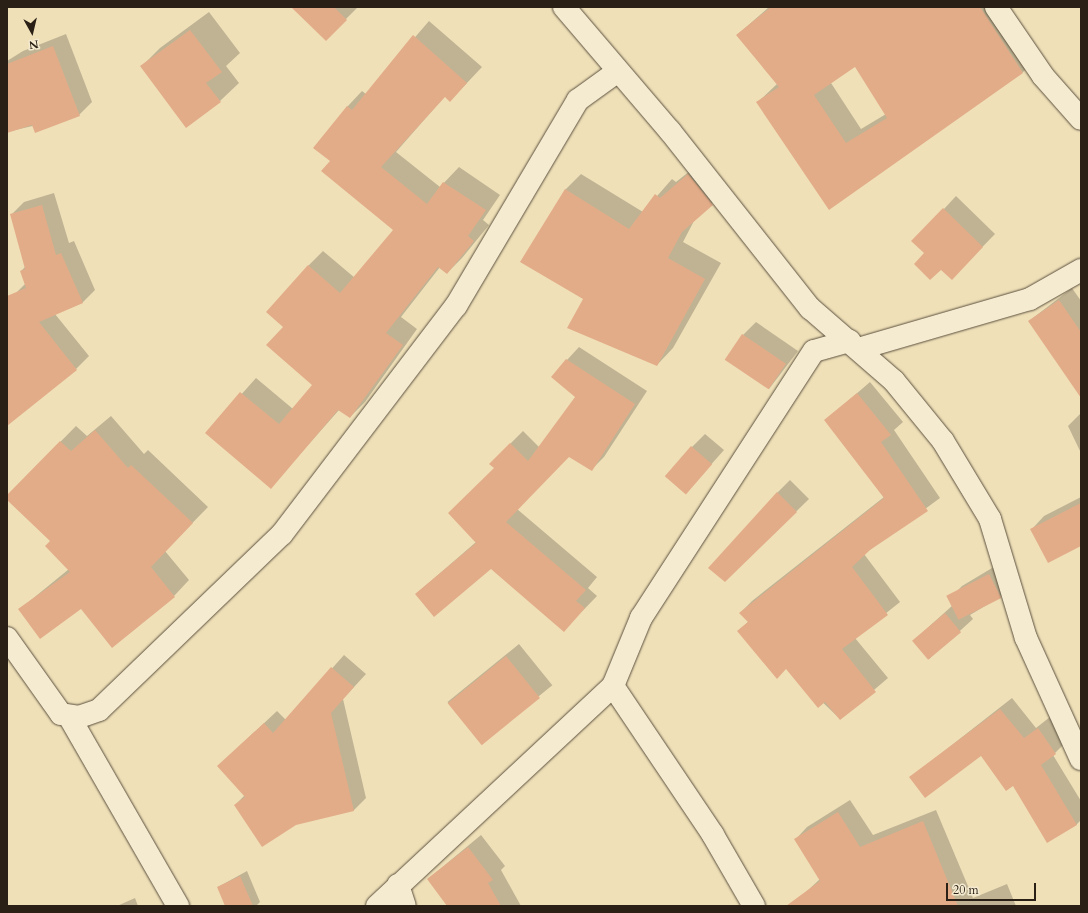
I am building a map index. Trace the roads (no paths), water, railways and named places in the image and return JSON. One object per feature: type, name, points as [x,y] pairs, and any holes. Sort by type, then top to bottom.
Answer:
[{"type":"street","points":[[564,7],[731,206],[784,278],[810,308],[854,345],[918,408],[976,491],[990,519],[1026,638],[1081,759]]},
{"type":"street","points":[[996,7],[1043,76],[1081,120]]},
{"type":"street","points":[[70,718],[99,710],[282,534],[456,306],[578,100],[618,71]]},
{"type":"street","points":[[377,906],[613,686],[641,618],[814,351],[854,345],[1030,299],[1081,270]]},
{"type":"street","points":[[7,638],[61,714],[70,718],[178,906]]},
{"type":"street","points":[[613,686],[713,835],[754,906]]},
{"type":"street","points":[[398,885],[405,906]]}]
